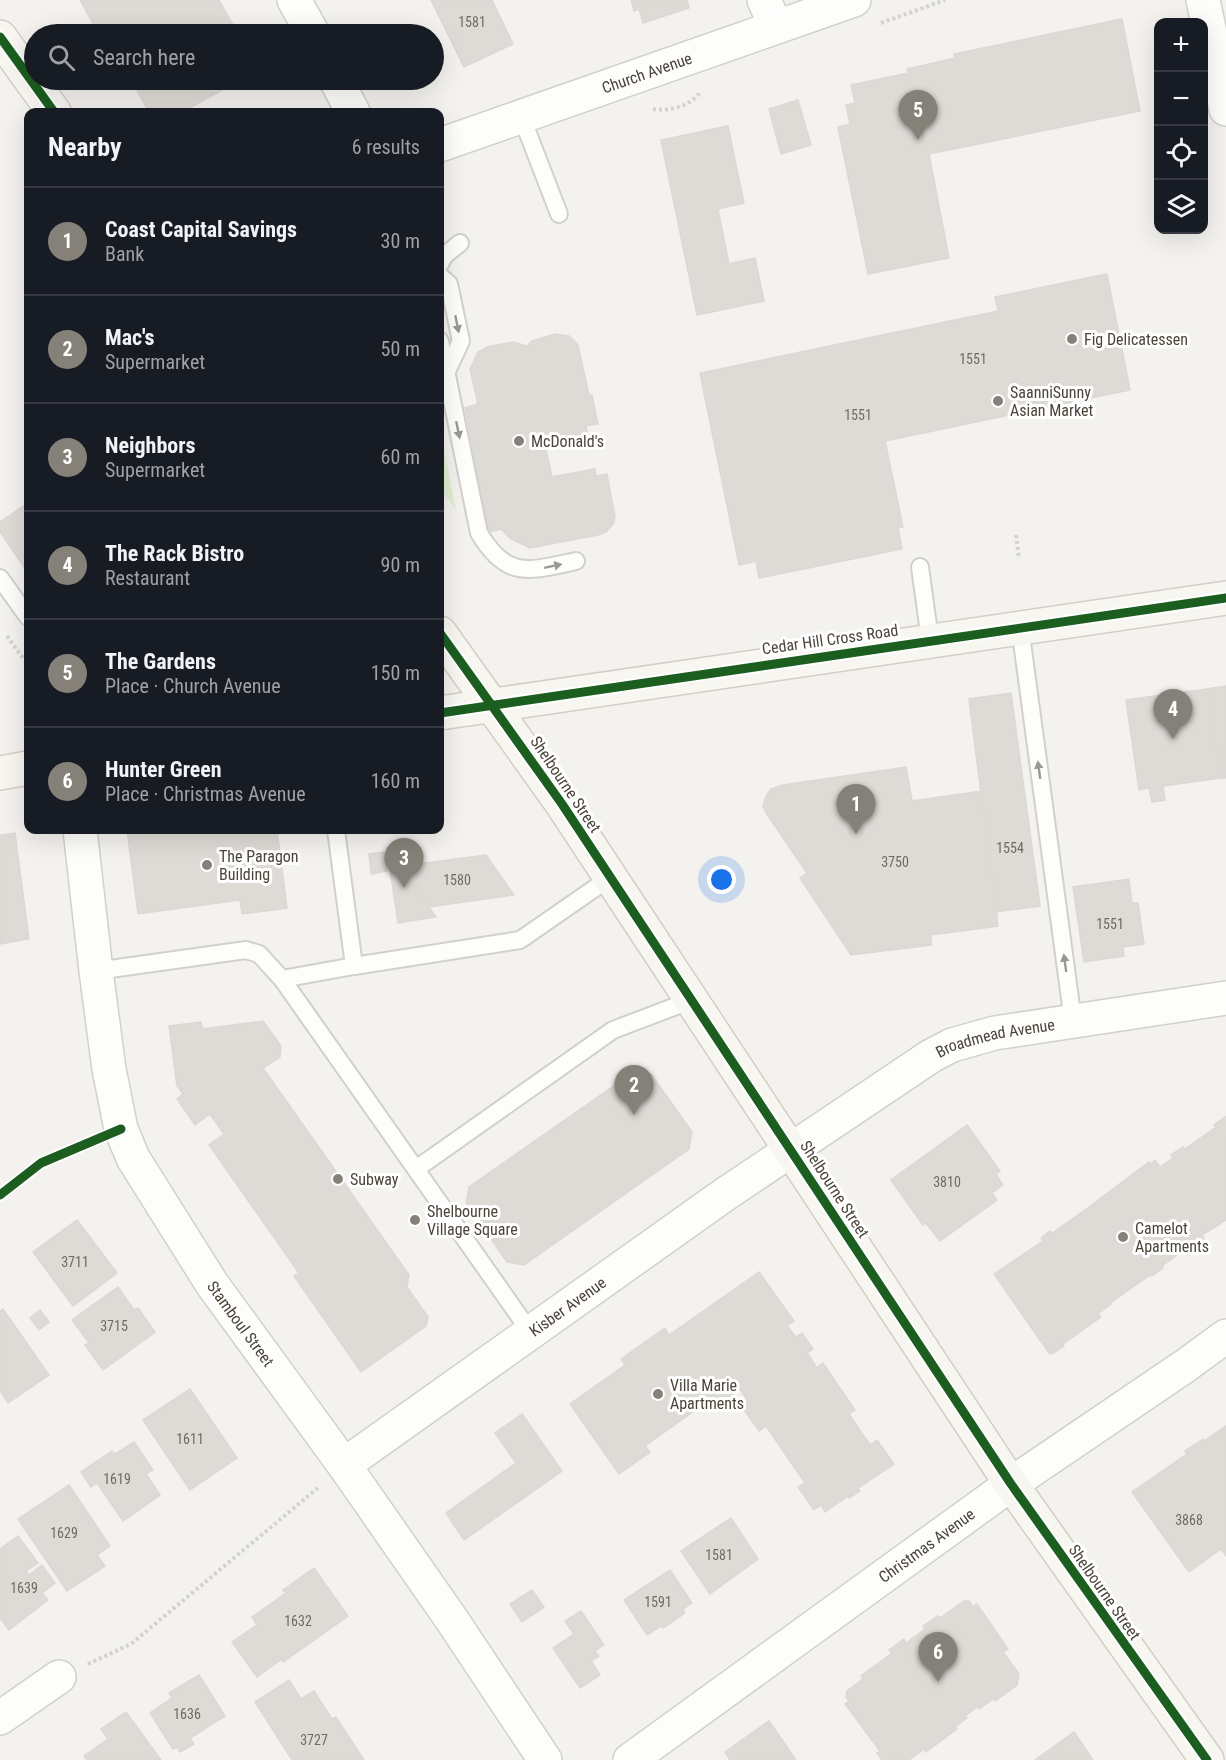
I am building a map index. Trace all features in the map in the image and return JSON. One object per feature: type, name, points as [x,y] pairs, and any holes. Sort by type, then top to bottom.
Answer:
[{"type":"main road","points":[[0,36],[24,70]]},
{"type":"main road","points":[[38,90],[51,108]]},
{"type":"main road","name":"Cedar Hill Cross Road","points":[[444,712],[1226,598]]},
{"type":"main road","name":"Shelbourne Street","points":[[444,639],[562,804],[792,1149],[1011,1484],[1207,1760]]},
{"type":"main road","points":[[0,773],[24,769]]},
{"type":"street","points":[[294,0],[307,24]]},
{"type":"street","name":"Church Avenue","points":[[444,144],[522,118],[770,14],[854,0]]},
{"type":"street","points":[[1203,0],[1226,109]]},
{"type":"street","points":[[341,90],[351,108]]},
{"type":"street","name":"Stamboul Street","points":[[80,834],[111,1079],[121,1129],[133,1158],[212,1284],[344,1465],[452,1620],[545,1760]]},
{"type":"street","name":"Broadmead Avenue","points":[[792,1149],[917,1065],[952,1045],[995,1033],[1226,998]]},
{"type":"street","name":"Kisber Avenue","points":[[344,1465],[792,1149]]},
{"type":"street","name":"Christmas Avenue","points":[[630,1760],[1011,1484],[1226,1336]]},
{"type":"street","points":[[0,1718],[59,1677]]},
{"type":"lane","points":[[522,118],[559,214]]},
{"type":"lane","points":[[444,256],[460,243]]},
{"type":"lane","points":[[444,280],[449,284],[461,341],[446,373]]},
{"type":"lane","points":[[444,362],[479,533],[487,546],[499,560],[513,567],[530,570],[576,561]]},
{"type":"lane","points":[[920,567],[930,640]]},
{"type":"lane","points":[[0,578],[24,610]]},
{"type":"lane","points":[[1020,627],[1073,1021]]},
{"type":"lane","points":[[337,834],[354,966]]},
{"type":"lane","points":[[282,978],[520,940],[610,876]]},
{"type":"lane","points":[[96,971],[246,950],[259,954],[282,978],[531,1333]]},
{"type":"lane","points":[[416,1169],[613,1030],[692,1000]]},
{"type":"path","points":[[1016,535],[1019,559]]},
{"type":"path","points":[[4,631],[24,659]]},
{"type":"path","points":[[59,1677],[131,1644],[344,1465]]},
{"type":"green space","points":[[444,451],[456,510],[444,494]]},
{"type":"building","points":[[80,0],[219,0],[232,24],[93,24]]},
{"type":"building","points":[[431,0],[492,0],[513,44],[464,67]]},
{"type":"building","points":[[631,0],[687,0],[689,8],[643,23],[639,9],[634,11]]},
{"type":"building","points":[[1122,19],[1140,111],[929,154],[949,258],[868,274],[838,127],[850,124],[846,105],[855,103],[851,85],[908,73],[907,69],[955,58],[954,54]]},
{"type":"building","points":[[137,90],[223,90],[189,108],[147,108]]},
{"type":"building","points":[[798,100],[811,145],[781,154],[769,109]]},
{"type":"building","points":[[728,126],[744,203],[718,209],[729,264],[755,258],[764,301],[697,315],[661,140]]},
{"type":"building","points":[[1107,274],[1130,390],[885,441],[903,527],[898,528],[902,549],[759,578],[756,561],[739,565],[700,373],[998,311],[995,297]]},
{"type":"building","name":"McDonald's","points":[[555,334],[569,336],[578,345],[598,424],[586,426],[588,437],[545,445],[552,477],[595,469],[596,476],[607,474],[615,517],[613,524],[606,532],[598,535],[530,548],[511,539],[501,529],[489,532],[465,408],[478,404],[470,369],[478,352],[487,347],[513,342],[527,346],[532,341]]},
{"type":"building","points":[[24,506],[24,567],[0,532],[0,522]]},
{"type":"building","points":[[1226,686],[1226,778],[1220,778],[1207,689]]},
{"type":"building","points":[[1207,689],[1220,778],[1163,786],[1165,800],[1152,802],[1149,788],[1139,790],[1126,700]]},
{"type":"building","points":[[1011,693],[1040,906],[996,912],[969,699]]},
{"type":"building","points":[[906,767],[912,801],[981,791],[998,926],[931,935],[931,945],[851,955],[800,878],[807,873],[763,806],[771,789],[783,785]]},
{"type":"building","points":[[15,833],[29,939],[0,944],[0,835]]},
{"type":"building","name":"The Paragon Building","points":[[128,834],[278,834],[287,908],[242,914],[240,900],[138,914]]},
{"type":"building","points":[[384,852],[387,871],[371,874],[369,854]]},
{"type":"building","points":[[486,855],[514,895],[429,907],[401,866]]},
{"type":"building","points":[[401,866],[436,917],[398,923],[390,869]]},
{"type":"building","points":[[1129,879],[1132,903],[1138,903],[1144,944],[1123,947],[1124,956],[1084,962],[1073,887]]},
{"type":"building","points":[[263,1021],[281,1046],[280,1057],[263,1068],[409,1275],[407,1287],[428,1317],[426,1326],[361,1372],[294,1276],[299,1273],[209,1145],[224,1134],[210,1114],[195,1125],[177,1099],[183,1094],[177,1086],[169,1026],[201,1022],[202,1029]]},
{"type":"building","points":[[635,1071],[651,1074],[692,1132],[689,1149],[524,1265],[507,1262],[466,1203],[469,1187]]},
{"type":"building","name":"Camelot Apartments","points":[[1225,1117],[1226,1220],[1202,1235],[1204,1239],[1193,1247],[1191,1245],[1152,1276],[1150,1275],[1110,1303],[1098,1314],[1101,1317],[1063,1344],[1064,1346],[1052,1354],[1049,1353],[994,1274],[1043,1241],[1041,1238],[1050,1231],[1052,1233],[1085,1210],[1149,1162],[1150,1164],[1155,1160],[1160,1167],[1173,1158],[1171,1155],[1183,1147],[1185,1149],[1216,1127],[1214,1125]]},
{"type":"building","points":[[967,1125],[1000,1171],[996,1174],[1003,1185],[992,1193],[997,1200],[940,1241],[926,1223],[923,1225],[891,1180]]},
{"type":"building","points":[[77,1220],[117,1273],[73,1306],[33,1252]]},
{"type":"building","name":"Villa Marie Apartments","points":[[759,1272],[794,1321],[787,1326],[796,1337],[802,1333],[813,1349],[807,1353],[817,1368],[823,1363],[855,1410],[849,1414],[870,1445],[877,1440],[894,1464],[858,1488],[860,1491],[849,1498],[848,1496],[825,1512],[821,1505],[814,1510],[798,1487],[805,1483],[766,1426],[759,1431],[740,1404],[747,1400],[740,1389],[716,1406],[711,1399],[645,1446],[650,1452],[619,1474],[570,1404],[625,1365],[621,1359],[665,1328],[669,1335]]},
{"type":"building","points":[[118,1287],[134,1310],[138,1308],[155,1332],[103,1370],[85,1345],[89,1343],[72,1320]]},
{"type":"building","points":[[3,1309],[49,1375],[8,1403],[0,1391],[0,1311]]},
{"type":"building","points":[[40,1310],[49,1322],[39,1330],[30,1318]]},
{"type":"building","points":[[190,1389],[237,1458],[190,1490],[143,1420]]},
{"type":"building","points":[[522,1414],[562,1471],[464,1540],[446,1513],[516,1463],[495,1433]]},
{"type":"building","points":[[1226,1426],[1226,1556],[1221,1549],[1189,1572],[1132,1492],[1187,1454],[1185,1451]]},
{"type":"building","points":[[134,1442],[153,1470],[146,1474],[160,1495],[123,1521],[97,1483],[91,1487],[81,1472],[112,1451],[115,1454]]},
{"type":"building","points":[[69,1485],[110,1546],[97,1555],[105,1566],[67,1591],[18,1519]]},
{"type":"building","points":[[731,1518],[758,1559],[710,1594],[681,1551]]},
{"type":"building","points":[[18,1536],[38,1563],[26,1571],[29,1575],[42,1565],[55,1583],[42,1593],[48,1600],[9,1630],[0,1618],[0,1549]]},
{"type":"building","points":[[314,1568],[348,1616],[283,1662],[282,1659],[257,1677],[232,1642],[257,1625],[252,1617],[286,1593],[283,1590]]},
{"type":"building","points":[[670,1570],[692,1603],[683,1609],[685,1613],[663,1628],[661,1626],[647,1635],[624,1600]]},
{"type":"building","points":[[532,1590],[544,1607],[522,1622],[510,1604]]},
{"type":"building","points":[[964,1601],[969,1601],[973,1607],[977,1604],[1008,1649],[1003,1652],[1019,1674],[1017,1685],[995,1701],[993,1699],[979,1709],[977,1707],[955,1727],[957,1729],[926,1752],[924,1749],[909,1760],[882,1760],[877,1753],[880,1751],[845,1704],[849,1701],[846,1697],[847,1691],[863,1679],[861,1676],[892,1653],[889,1650],[904,1639],[906,1643],[925,1629],[923,1626],[938,1616],[940,1618]]},
{"type":"building","points":[[581,1611],[604,1645],[595,1651],[599,1656],[591,1661],[600,1675],[580,1688],[553,1648],[574,1634],[565,1621]]},
{"type":"building","points":[[199,1675],[225,1716],[190,1738],[194,1744],[180,1752],[177,1747],[173,1749],[150,1713],[172,1698],[169,1693]]},
{"type":"building","points":[[289,1680],[301,1699],[314,1691],[332,1719],[336,1717],[364,1760],[292,1760],[255,1702]]},
{"type":"building","points":[[126,1712],[161,1760],[87,1760],[84,1756],[108,1739],[101,1729]]},
{"type":"building","points":[[769,1721],[796,1760],[730,1760],[725,1752]]},
{"type":"building","points":[[1074,1732],[1093,1760],[1035,1760]]},
{"type":"cycle path","points":[[0,37],[24,70]]},
{"type":"cycle path","points":[[38,90],[51,108]]},
{"type":"cycle path","points":[[444,712],[1226,598]]},
{"type":"cycle path","points":[[444,639],[562,804],[1011,1484],[1207,1760]]},
{"type":"cycle path","points":[[0,1195],[41,1163],[121,1129]]},
{"type":"place","name":"The Gardens","points":[[918,140]]},
{"type":"place","name":"Fig Delicatessen","points":[[1072,339]]},
{"type":"place","name":"SaanniSunny Asian Market","points":[[998,401]]},
{"type":"place","name":"McDonald's","points":[[519,441]]},
{"type":"place","name":"The Rack Bistro","points":[[1173,739]]},
{"type":"place","name":"Coast Capital Savings","points":[[856,834]]},
{"type":"place","name":"The Paragon Building","points":[[207,865]]},
{"type":"place","name":"Neighbors","points":[[404,888]]},
{"type":"place","name":"Mac's","points":[[634,1115]]},
{"type":"place","name":"Subway","points":[[338,1179]]},
{"type":"place","name":"Shelbourne Village Square","points":[[415,1220]]},
{"type":"place","name":"Camelot Apartments","points":[[1123,1237]]},
{"type":"place","name":"Villa Marie Apartments","points":[[658,1394]]},
{"type":"place","name":"Hunter Green","points":[[938,1682]]}]
